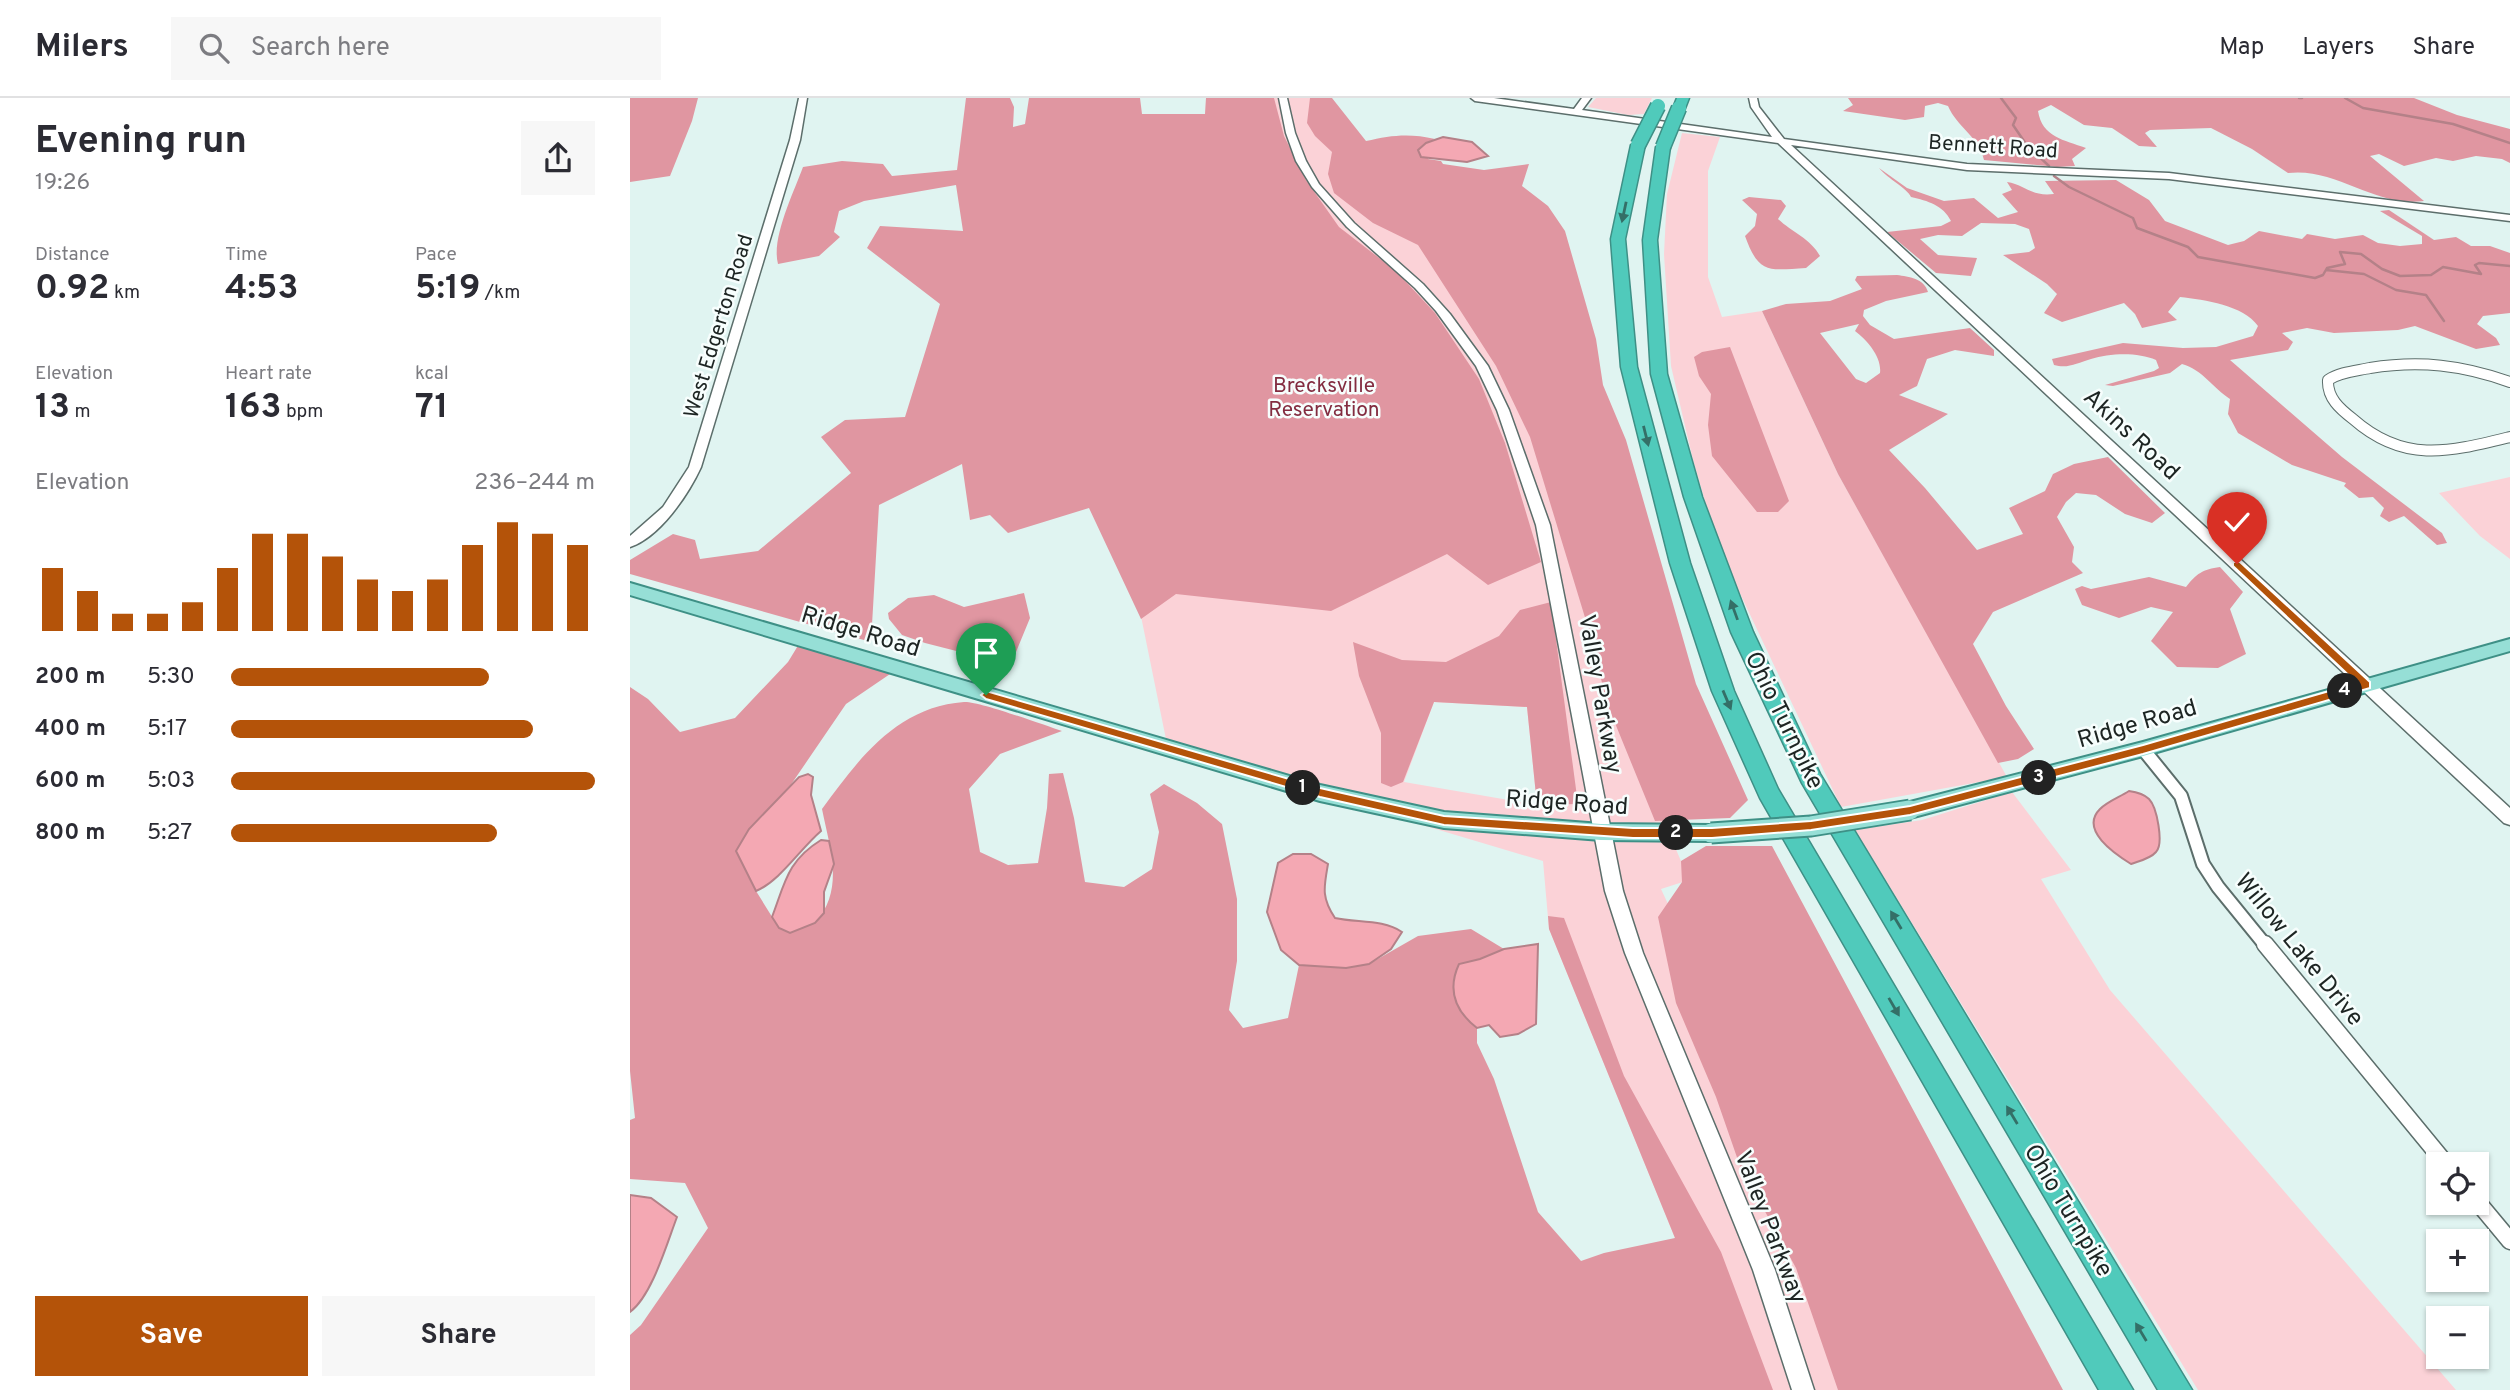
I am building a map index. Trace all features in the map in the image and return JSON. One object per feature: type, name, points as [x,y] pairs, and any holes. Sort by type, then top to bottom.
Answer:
[{"type":"highway","name":"Ohio Turnpike","points":[[1660,102],[1638,145],[1618,239],[1629,367],[1680,564],[1723,691],[1768,792],[2117,1390]]},
{"type":"highway","name":"Ohio Turnpike","points":[[1681,103],[1663,147],[1650,240],[1659,374],[1693,498],[1742,632],[1810,777],[2176,1390]]},
{"type":"main road","name":"Ridge Road","points":[[630,589],[1320,793],[1444,820],[1601,832],[1712,833],[1811,826],[1910,810],[2143,750],[2510,645]]},
{"type":"street","name":"West Edgerton Road","points":[[630,543],[665,514],[683,493],[695,467],[795,140],[803,98]]},
{"type":"street","name":"Valley Parkway","points":[[1283,98],[1287,129],[1315,188],[1354,231],[1435,302],[1472,350],[1491,383],[1532,488],[1543,525],[1614,891],[1634,953],[1764,1270],[1804,1390]]},
{"type":"street","name":"Bennett Road","points":[[1475,98],[1967,167],[2169,176],[2510,218]]},
{"type":"street","points":[[1576,112],[1587,98]]},
{"type":"street","name":"Akins Road","points":[[1753,98],[1761,116],[1784,142],[2510,818]]},
{"type":"street","points":[[2510,382],[2456,365],[2426,361],[2387,364],[2336,375],[2328,380],[2327,389],[2332,399],[2367,430],[2403,449],[2443,453],[2510,437]]},
{"type":"street","name":"Willow Lake Drive","points":[[2143,750],[2181,796],[2203,864],[2218,887],[2436,1152]]},
{"type":"street","points":[[2488,1215],[2510,1241]]},
{"type":"green space","points":[[630,98],[698,98],[692,121],[670,176],[630,182]]},
{"type":"green space","points":[[966,98],[1010,98],[1014,107],[1013,127],[1025,124],[1029,98],[1140,98],[1142,114],[1205,114],[1206,98],[1274,98],[1284,136],[1306,180],[1339,227],[1396,271],[1435,313],[1479,379],[1505,443],[1541,562],[1488,585],[1447,554],[1331,611],[1176,594],[1141,619],[1089,508],[1008,533],[990,515],[970,520],[962,464],[879,505],[871,642],[630,574],[630,560],[673,534],[695,540],[700,559],[758,551],[851,473],[821,437],[845,420],[905,417],[940,304],[867,248],[880,226],[963,231],[956,185],[864,201],[839,211],[834,232],[840,237],[819,256],[778,264],[780,228],[803,167],[842,161],[883,164],[892,176],[957,170]]},
{"type":"green space","name":"Brecksville Reservation","points":[[1206,98],[1328,98],[1352,146],[1488,193],[1650,788],[1689,880],[1661,889],[1894,1390],[1689,1390],[1675,1238],[1549,929],[1543,861],[1168,749],[1106,444],[1204,193]],"holes":[[[1434,702],[1527,707],[1537,805],[1404,782]]]},
{"type":"green space","points":[[1310,98],[1332,98],[1366,141],[1400,136],[1435,139],[1426,143],[1428,159],[1484,170],[1529,164],[1522,186],[1548,206],[1565,231],[1596,339],[1603,385],[1626,440],[1696,684],[1748,800],[1730,818],[1655,821],[1606,701],[1594,647],[1530,437],[1496,366],[1418,245],[1373,223],[1334,193],[1328,174],[1332,152],[1315,136],[1307,123]]},
{"type":"green space","points":[[1596,98],[1652,98],[1644,114],[1628,115],[1588,107]]},
{"type":"green space","points":[[1848,98],[2414,98],[2457,115],[2510,129],[2510,163],[2502,159],[2476,156],[2453,161],[2436,158],[2404,166],[2379,154],[2370,156],[2424,201],[2406,202],[2373,194],[2323,176],[2288,173],[2252,149],[2211,128],[2150,130],[2145,133],[2157,147],[2139,146],[2112,128],[2084,125],[2051,105],[2038,111],[2044,127],[2062,140],[2086,148],[2072,159],[2075,166],[2057,167],[1984,160],[1978,145],[1948,106],[1938,103],[1925,106],[1924,117],[1905,120],[1843,111],[1853,105]]},
{"type":"green space","points":[[1682,133],[1720,137],[1708,171],[1708,277],[1722,317],[1762,311],[1838,474],[2007,777],[1841,807],[1719,549],[1693,460],[1671,366],[1664,254],[1667,194]]},
{"type":"green space","points":[[1879,168],[1907,188],[1944,201],[1974,198],[1998,218],[2018,212],[2002,194],[2012,190],[2007,182],[2034,192],[2054,194],[2045,181],[2116,180],[2149,200],[2165,221],[2228,245],[2244,241],[2259,231],[2302,239],[2307,234],[2335,239],[2363,235],[2378,243],[2400,246],[2422,244],[2422,236],[2380,211],[2389,210],[2434,240],[2456,237],[2471,246],[2490,246],[2510,253],[2510,313],[2483,316],[2477,324],[2496,338],[2500,345],[2476,349],[2415,326],[2398,330],[2334,333],[2307,328],[2282,333],[2293,342],[2288,350],[2230,360],[2342,457],[2442,533],[2447,543],[2437,545],[2404,516],[2389,522],[2380,516],[2384,508],[2373,497],[2359,498],[2344,486],[2346,483],[2292,465],[2238,433],[2228,414],[2230,399],[2189,367],[2182,364],[2170,373],[2113,386],[2105,385],[2159,368],[2156,360],[2133,355],[2115,355],[2064,366],[2054,365],[2052,359],[2123,343],[2183,348],[2216,347],[2253,336],[2258,326],[2243,313],[2223,305],[2180,297],[2168,312],[2177,320],[2142,328],[2135,314],[2124,303],[2062,322],[2044,313],[2057,294],[2047,284],[2003,255],[2029,252],[2035,248],[2029,229],[2015,224],[1981,223],[1962,236],[1938,235],[1920,239],[1938,255],[1977,258],[1971,276],[1936,273],[1887,232],[1941,226],[1951,221],[1939,207],[1911,197]]},
{"type":"green space","points":[[1749,197],[1781,200],[1786,206],[1778,219],[1806,240],[1820,256],[1806,268],[1774,269],[1761,264],[1755,258],[1745,236],[1755,226],[1757,214],[1742,200]]},
{"type":"green space","points":[[1897,275],[1916,279],[1926,287],[1928,292],[1886,301],[1864,310],[1863,316],[1870,325],[1894,339],[1970,328],[1994,350],[1994,356],[1955,350],[1927,359],[1917,386],[1899,395],[1948,414],[1889,450],[1977,550],[2023,534],[2009,508],[2045,491],[2053,474],[2074,464],[2108,457],[2165,513],[2152,523],[2125,514],[2096,495],[2076,493],[2066,502],[2057,517],[2074,547],[2072,562],[2083,573],[1993,612],[1973,644],[2006,706],[2034,749],[2018,759],[1998,763],[1838,474],[1762,311],[1786,304],[1830,301],[1862,289],[1855,280],[1857,276]],"holes":[[[1859,324],[1855,331],[1873,349],[1879,361],[1880,373],[1866,383],[1856,379],[1820,333]]]},
{"type":"green space","points":[[1730,347],[1789,501],[1778,512],[1757,512],[1712,456],[1708,425],[1711,394],[1699,376],[1694,357],[1702,352]]},
{"type":"green space","points":[[2510,477],[2510,559],[2480,536],[2439,493]]},
{"type":"green space","points":[[2220,567],[2243,592],[2230,609],[2246,654],[2218,668],[2177,667],[2151,641],[2173,612],[2151,607],[2119,618],[2082,605],[2075,589],[2082,586],[2091,589],[2149,577],[2186,587],[2200,573]]},
{"type":"green space","points":[[1024,593],[1030,618],[1016,652],[972,655],[925,643],[902,635],[889,619],[888,613],[908,598],[934,595],[964,607]]},
{"type":"green space","points":[[1551,602],[1578,804],[1537,805],[1527,707],[1434,702],[1403,782],[1391,787],[1381,783],[1381,733],[1359,676],[1353,642],[1402,660],[1446,662],[1499,636],[1520,610]]},
{"type":"green space","points":[[799,644],[893,672],[846,704],[788,789],[749,829],[744,862],[756,891],[779,928],[815,923],[824,910],[833,883],[833,868],[822,809],[865,755],[899,725],[940,706],[964,702],[997,709],[1062,731],[1000,754],[969,789],[980,852],[1008,865],[1038,863],[1047,808],[1049,774],[1063,773],[1085,882],[1124,887],[1152,869],[1159,832],[1150,794],[1164,784],[1197,803],[1222,824],[1237,899],[1237,961],[1229,1010],[1243,1028],[1288,1018],[1299,965],[1346,968],[1369,964],[1418,936],[1471,929],[1504,949],[1459,964],[1460,1010],[1477,1028],[1477,1043],[1494,1079],[1538,1212],[1581,1261],[1604,1253],[1675,1238],[1549,929],[1548,916],[1564,918],[1624,1076],[1721,1252],[1773,1390],[630,1390],[630,1335],[641,1325],[708,1228],[685,1183],[630,1179],[630,1120],[635,1118],[630,1071],[630,687],[648,699],[680,732],[735,718],[788,662]]},
{"type":"green space","points":[[2012,792],[2071,870],[2041,879],[2110,990],[2426,1355],[2426,1369],[2438,1369],[2456,1390],[2198,1390],[1855,830],[1922,820]]},
{"type":"green space","points":[[1706,846],[1772,846],[2063,1390],[1838,1390],[1796,1268],[1740,1166],[1716,1097],[1676,1003],[1658,917],[1682,882],[1681,861]]},
{"type":"shaded area","points":[[1443,137],[1472,142],[1488,156],[1467,162],[1421,157],[1418,150],[1426,143]]},
{"type":"shaded area","points":[[808,774],[813,777],[811,795],[821,831],[782,872],[756,891],[736,851],[749,829],[799,777]]},
{"type":"shaded area","points":[[2129,791],[2145,796],[2152,803],[2159,834],[2156,852],[2131,864],[2102,841],[2094,825],[2100,809]]},
{"type":"shaded area","points":[[821,840],[829,841],[834,864],[824,892],[824,913],[815,923],[790,933],[779,928],[772,917],[784,883],[794,865]]},
{"type":"shaded area","points":[[1293,854],[1311,854],[1328,864],[1325,892],[1327,904],[1335,918],[1378,923],[1402,932],[1391,949],[1369,964],[1346,968],[1299,965],[1281,950],[1267,912],[1278,863]]},
{"type":"shaded area","points":[[1538,944],[1536,1024],[1518,1034],[1500,1037],[1489,1025],[1477,1028],[1463,1014],[1455,999],[1455,974],[1459,964],[1504,949]]},
{"type":"shaded area","points":[[630,1195],[651,1198],[677,1217],[652,1282],[630,1312]]},
{"type":"waterway","points":[[2001,98],[2016,118],[2013,125],[2026,144],[2049,166]]},
{"type":"waterway","points":[[2345,98],[2363,108],[2453,124],[2510,143]]},
{"type":"waterway","points":[[2054,176],[2069,187],[2133,218],[2137,228],[2188,247],[2198,257],[2315,278],[2323,275],[2327,268],[2345,264],[2340,252],[2361,254],[2382,269],[2400,276],[2431,275],[2443,267],[2481,274],[2475,265],[2479,263],[2510,266]]},
{"type":"waterway","points":[[2326,270],[2364,274],[2396,290],[2426,295],[2444,321]]},
{"type":"route","points":[[986,695],[1320,793],[1444,820],[1633,833],[1712,833],[1811,826],[1910,810],[1965,797],[2143,750],[2366,685],[2237,564]]}]
